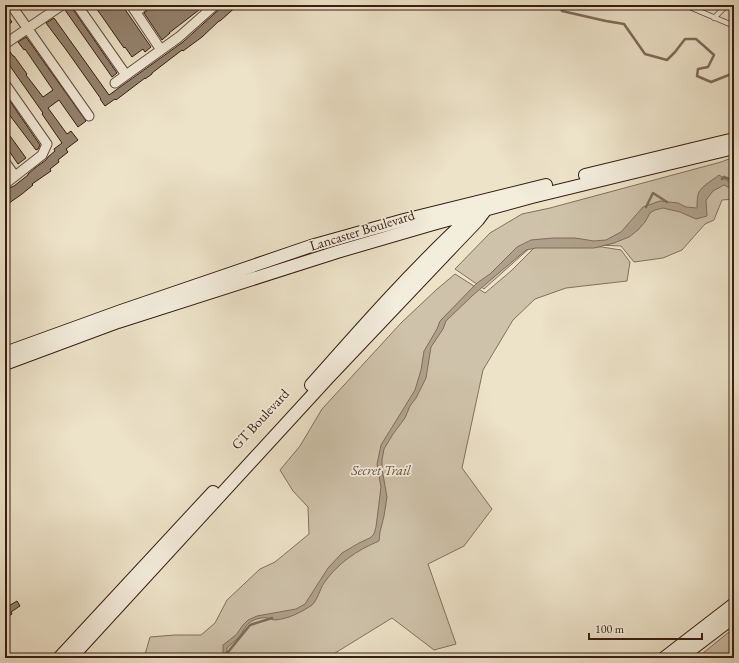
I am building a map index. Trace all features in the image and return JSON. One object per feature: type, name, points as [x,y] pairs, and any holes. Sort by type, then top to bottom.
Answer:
[{"type":"main road","name":"Lancaster Boulevard","points":[[5,353],[121,311],[311,246],[404,220],[488,202],[734,139]]},
{"type":"main road","name":"Lancaster Boulevard","points":[[5,364],[118,322],[337,252],[474,213],[488,202],[548,192],[734,148]]},
{"type":"main road","name":"GT Boulevard","points":[[71,658],[328,378],[478,220],[488,202]]},
{"type":"main road","name":"GT Boulevard","points":[[59,658],[285,414],[376,311],[450,235],[474,213]]},
{"type":"main road","points":[[674,656],[734,604]]},
{"type":"main road","points":[[674,656],[734,617]]},
{"type":"street","points":[[11,5],[89,116]]},
{"type":"street","points":[[5,44],[62,5]]},
{"type":"street","points":[[77,5],[126,75]]},
{"type":"street","points":[[145,5],[133,9],[162,50]]},
{"type":"street","points":[[115,83],[179,37],[215,5]]},
{"type":"street","points":[[5,84],[47,144],[42,155],[5,184]]},
{"type":"street","points":[[5,162],[15,176]]},
{"type":"lane","points":[[685,5],[695,7],[714,18],[732,25],[734,23]]},
{"type":"lane","points":[[714,18],[727,5]]},
{"type":"green space","points":[[734,157],[734,199],[722,200],[714,220],[705,224],[682,250],[663,258],[634,262],[621,246],[573,244],[532,246],[484,289],[455,269],[490,233],[522,214],[550,208],[721,162]]},
{"type":"green space","name":"Secret Trail","points":[[558,245],[602,247],[621,250],[630,262],[627,281],[566,288],[535,299],[513,320],[483,370],[462,468],[492,509],[464,546],[428,564],[456,644],[434,650],[392,618],[327,658],[144,658],[150,637],[201,635],[215,623],[227,600],[260,569],[275,562],[309,534],[308,507],[293,491],[280,470],[300,446],[322,409],[401,323],[455,274],[485,293],[511,271],[536,246]]},
{"type":"green space","points":[[734,628],[734,658],[697,658]]},
{"type":"shaded area","points":[[719,175],[734,185],[734,190],[724,185],[713,191],[706,200],[707,216],[696,219],[680,212],[663,208],[650,213],[638,230],[629,237],[614,243],[594,248],[536,248],[526,250],[472,296],[446,321],[443,329],[431,347],[426,378],[405,418],[384,449],[382,469],[387,497],[379,541],[355,553],[341,564],[329,576],[315,601],[308,608],[295,615],[285,618],[275,620],[261,618],[250,622],[238,638],[227,648],[226,658],[223,658],[223,645],[236,635],[248,620],[257,616],[296,609],[305,604],[328,568],[342,553],[370,538],[374,534],[381,487],[377,464],[381,445],[415,390],[421,370],[424,351],[440,321],[477,283],[490,274],[517,247],[531,240],[575,238],[594,241],[606,240],[621,232],[643,207],[660,201],[678,203],[686,207],[697,208],[697,198],[701,189]]},
{"type":"building","points":[[68,5],[71,5],[117,73],[112,77],[65,10]]},
{"type":"building","points":[[94,5],[122,5],[151,47],[145,52],[143,49],[132,57]]},
{"type":"building","points":[[151,5],[203,5],[198,9],[199,10],[162,40],[144,13]]},
{"type":"building","points":[[224,5],[238,5],[202,37],[183,51],[182,50],[116,100],[115,99],[105,106],[46,23],[54,18],[109,95],[183,42]]},
{"type":"building","points":[[5,12],[12,22],[5,27]]},
{"type":"building","points":[[26,37],[86,121],[78,127],[59,100],[48,108],[67,134],[71,131],[78,140],[66,149],[68,152],[58,160],[59,162],[50,169],[51,171],[5,206],[5,190],[14,186],[28,175],[46,160],[55,151],[54,149],[62,143],[5,59],[5,50],[8,49],[43,97],[53,90],[25,49],[24,50],[18,42]]},
{"type":"building","points":[[5,94],[40,145],[38,149],[36,150],[5,109]]},
{"type":"building","points":[[5,129],[26,158],[18,164],[5,145]]},
{"type":"building","points":[[17,601],[20,606],[11,612],[12,614],[5,619],[5,604],[7,607]]},
{"type":"waterway","points":[[559,5],[562,11],[624,24],[645,54],[667,60],[685,39],[696,39],[714,55],[708,67],[698,69],[697,76],[711,82],[734,73]]},
{"type":"waterway","points":[[722,179],[724,177],[734,181]]},
{"type":"waterway","points":[[646,207],[653,193],[667,202]]},
{"type":"waterway","points":[[225,658],[224,657],[250,625],[272,618]]}]
